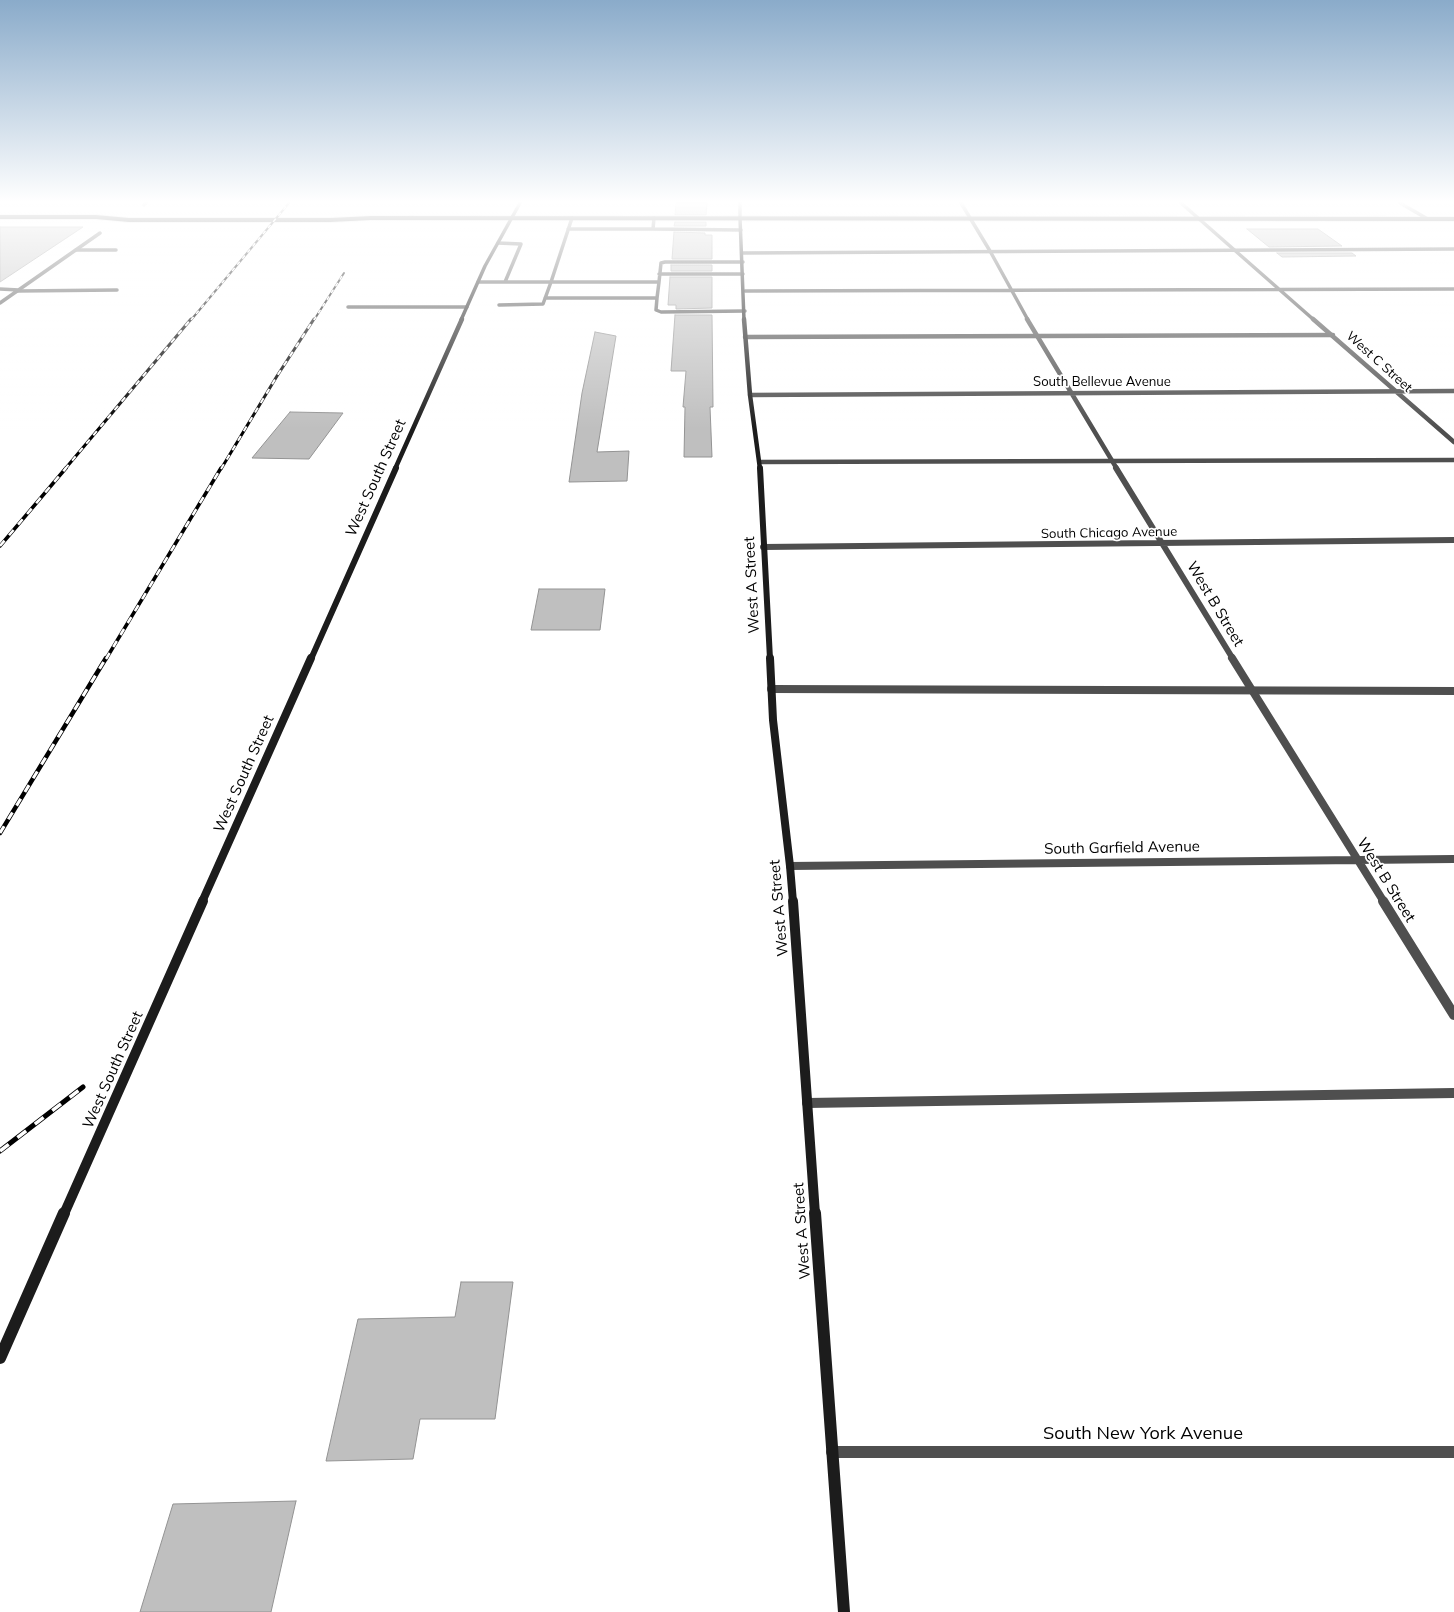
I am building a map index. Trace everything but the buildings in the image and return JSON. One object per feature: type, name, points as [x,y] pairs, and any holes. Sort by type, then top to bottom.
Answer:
[{"type":"street","points":[[0,303],[35,278]]},
{"type":"street","name":"West South Street","points":[[0,1358],[480,278]]},
{"type":"street","points":[[505,282],[507,278]]},
{"type":"street","points":[[499,305],[543,304],[552,278]]},
{"type":"street","points":[[659,278],[656,310],[661,312],[745,312]]},
{"type":"street","name":"West A Street","points":[[743,278],[745,337],[750,396],[760,462],[763,547],[773,720],[790,866],[844,1612]]},
{"type":"street","name":"West B Street","points":[[1005,278],[1037,337],[1162,543],[1454,1015]]},
{"type":"street","name":"West C Street","points":[[1268,278],[1454,442]]},
{"type":"street","points":[[478,282],[659,282]]},
{"type":"street","points":[[745,291],[1454,289]]},
{"type":"street","points":[[0,290],[117,290]]},
{"type":"street","points":[[546,298],[657,298]]},
{"type":"street","points":[[348,307],[467,307]]},
{"type":"street","points":[[745,337],[1333,336]]},
{"type":"street","name":"South Bellevue Avenue","points":[[750,396],[1454,391]]},
{"type":"street","points":[[760,462],[1454,460]]},
{"type":"street","name":"South Chicago Avenue","points":[[763,547],[1454,540]]},
{"type":"street","points":[[771,689],[1454,691]]},
{"type":"street","name":"South Garfield Avenue","points":[[790,866],[1454,859]]},
{"type":"street","points":[[807,1103],[1454,1093]]},
{"type":"street","name":"South New York Avenue","points":[[832,1452],[1454,1452]]},
{"type":"railway","points":[[191,320],[226,278]]},
{"type":"railway","points":[[314,320],[341,278]]},
{"type":"railway","points":[[65,469],[191,319]]},
{"type":"railway","points":[[221,469],[277,376],[314,319]]},
{"type":"railway","points":[[0,546],[66,468]]},
{"type":"railway","points":[[106,659],[221,468]]},
{"type":"railway","points":[[0,833],[106,658]]},
{"type":"railway","points":[[0,1151],[83,1087]]}]
